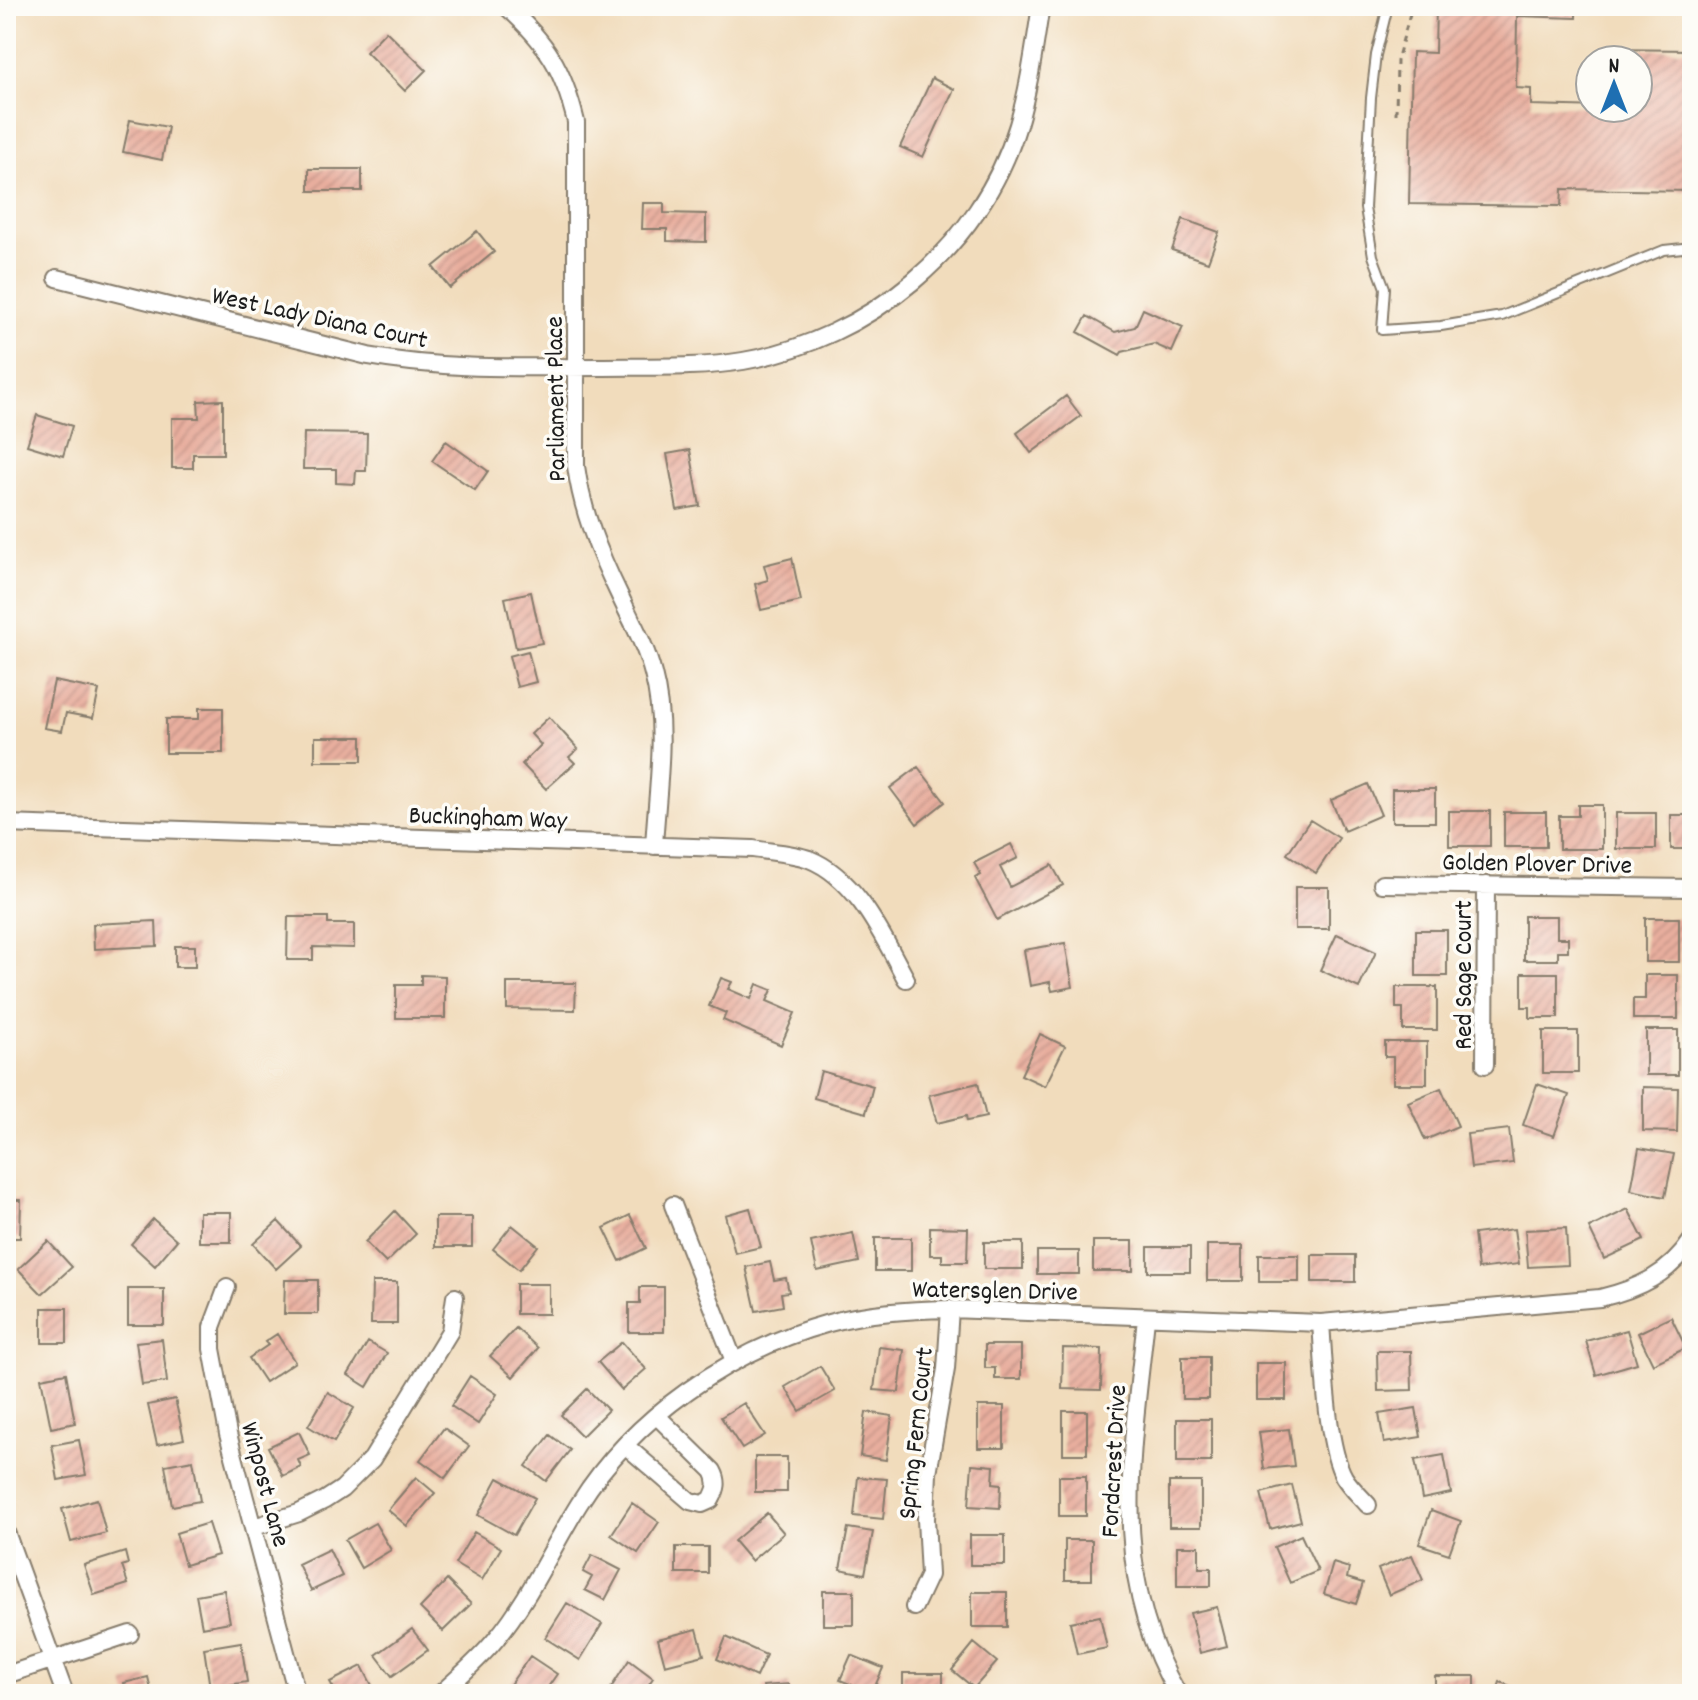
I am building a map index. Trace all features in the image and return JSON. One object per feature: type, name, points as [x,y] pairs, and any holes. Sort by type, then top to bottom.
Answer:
[{"type":"street","name":"Parliament Place","points":[[506,6],[542,43],[559,67],[576,122],[576,466],[580,498],[612,579],[637,630],[659,700],[661,731],[654,846]]},
{"type":"street","name":"West Lady Diana Court","points":[[57,278],[392,360],[464,368],[701,366],[774,355],[855,322],[881,307],[939,258],[977,211],[1001,169],[1018,124],[1040,12]]},
{"type":"street","name":"Buckingham Way","points":[[6,824],[753,849],[808,858],[828,869],[851,891],[906,979]]},
{"type":"street","name":"Golden Plover Drive","points":[[1382,884],[1692,888]]},
{"type":"street","name":"Red Sage Court","points":[[1485,1065],[1486,885]]},
{"type":"street","points":[[673,1205],[734,1361]]},
{"type":"street","name":"Watersglen Drive","points":[[440,1694],[470,1668],[497,1638],[532,1586],[579,1503],[626,1446],[657,1416],[734,1361],[781,1339],[830,1322],[869,1314],[950,1309],[1321,1323],[1600,1298],[1639,1286],[1656,1277],[1689,1250]]},
{"type":"street","name":"Winpost Lane","points":[[227,1287],[212,1327],[212,1349],[228,1434],[297,1694]]},
{"type":"street","points":[[254,1527],[299,1513],[325,1500],[342,1489],[372,1459],[450,1331],[455,1297]]},
{"type":"street","name":"Spring Fern Court","points":[[914,1607],[929,1575],[926,1519],[928,1473],[946,1369],[950,1309]]},
{"type":"street","name":"Fordcrest Drive","points":[[1146,1318],[1131,1457],[1129,1530],[1136,1584],[1152,1641],[1178,1694]]},
{"type":"street","points":[[1321,1323],[1328,1404],[1340,1467],[1345,1479],[1368,1505]]},
{"type":"street","points":[[626,1446],[690,1501],[702,1504],[711,1500],[717,1489],[713,1471],[657,1416]]},
{"type":"street","points":[[6,1532],[65,1694]]},
{"type":"street","points":[[6,1675],[130,1634]]},
{"type":"lane","points":[[1388,6],[1376,55],[1371,98],[1365,208],[1373,256],[1385,288],[1382,330],[1441,326],[1502,316],[1664,250],[1692,247]]},
{"type":"lane","points":[[1670,6],[1692,9]]},
{"type":"path","points":[[1396,114],[1397,61],[1412,6]]},
{"type":"building","points":[[1436,6],[1576,6],[1576,18],[1517,16],[1516,88],[1531,89],[1531,105],[1574,106],[1574,124],[1654,124],[1654,50],[1692,50],[1692,191],[1562,189],[1561,206],[1409,204],[1412,52],[1435,53]]},
{"type":"building","points":[[386,31],[426,70],[405,91],[366,52]]},
{"type":"building","points":[[932,78],[954,89],[923,157],[900,147]]},
{"type":"building","points":[[130,120],[168,127],[162,160],[123,152]]},
{"type":"building","points":[[309,169],[362,169],[362,191],[309,191]]},
{"type":"building","points":[[643,203],[664,203],[664,213],[706,214],[706,242],[667,241],[667,229],[642,229]]},
{"type":"building","points":[[1183,219],[1219,232],[1208,262],[1172,250]]},
{"type":"building","points":[[477,231],[494,252],[450,288],[433,267]]},
{"type":"building","points":[[1143,309],[1183,327],[1172,352],[1154,344],[1120,355],[1078,332],[1087,316],[1115,332],[1135,327]]},
{"type":"building","points":[[1066,396],[1081,416],[1031,453],[1017,433]]},
{"type":"building","points":[[223,400],[223,454],[193,454],[193,468],[172,468],[172,418],[199,418],[198,401]]},
{"type":"building","points":[[37,415],[72,426],[63,456],[27,445]]},
{"type":"building","points":[[304,433],[367,434],[366,471],[356,471],[355,484],[336,483],[336,469],[303,469]]},
{"type":"building","points":[[446,441],[488,471],[475,490],[432,461]]},
{"type":"building","points":[[690,450],[700,506],[677,510],[667,454]]},
{"type":"building","points":[[792,558],[801,601],[761,610],[755,584],[768,580],[764,565]]},
{"type":"building","points":[[531,592],[542,643],[516,648],[505,598]]},
{"type":"building","points":[[528,651],[536,682],[517,687],[509,656]]},
{"type":"building","points":[[54,681],[99,690],[93,718],[66,713],[62,731],[44,728]]},
{"type":"building","points":[[199,708],[223,708],[223,753],[166,753],[166,719],[199,719]]},
{"type":"building","points":[[549,717],[578,749],[569,757],[575,763],[546,789],[522,764],[541,745],[531,734]]},
{"type":"building","points":[[315,737],[362,737],[362,761],[315,761]]},
{"type":"building","points":[[918,767],[945,802],[917,824],[890,788]]},
{"type":"building","points":[[1368,784],[1381,815],[1344,831],[1331,800]]},
{"type":"building","points":[[1392,789],[1435,789],[1435,822],[1392,822]]},
{"type":"building","points":[[1578,805],[1602,805],[1602,849],[1559,849],[1559,816],[1578,816]]},
{"type":"building","points":[[1449,811],[1490,811],[1490,846],[1449,846]]},
{"type":"building","points":[[1504,812],[1546,812],[1546,847],[1504,847]]},
{"type":"building","points":[[1616,813],[1656,813],[1656,849],[1616,849]]},
{"type":"building","points":[[1671,815],[1692,815],[1692,849],[1671,849]]},
{"type":"building","points":[[1310,820],[1339,838],[1316,873],[1287,854]]},
{"type":"building","points":[[1011,844],[1018,858],[1000,867],[1010,887],[1052,865],[1063,885],[997,920],[975,878],[981,875],[974,863]]},
{"type":"building","points":[[1295,887],[1329,887],[1329,929],[1295,929]]},
{"type":"building","points":[[1524,916],[1557,916],[1557,938],[1568,938],[1568,951],[1558,951],[1558,960],[1524,960]]},
{"type":"building","points":[[288,917],[328,917],[328,924],[354,924],[354,948],[313,947],[313,960],[287,960]]},
{"type":"building","points":[[1645,918],[1679,918],[1679,962],[1645,962]]},
{"type":"building","points":[[156,921],[157,946],[94,949],[93,924]]},
{"type":"building","points":[[1416,930],[1447,930],[1447,976],[1416,976]]},
{"type":"building","points":[[1337,934],[1376,952],[1359,988],[1320,970]]},
{"type":"building","points":[[1065,943],[1073,987],[1052,991],[1050,982],[1030,986],[1024,950]]},
{"type":"building","points":[[175,946],[195,946],[195,967],[175,967]]},
{"type":"building","points":[[1522,973],[1558,973],[1558,1018],[1530,1018],[1530,1007],[1522,1007]]},
{"type":"building","points":[[421,975],[445,976],[445,1018],[396,1018],[396,985],[421,985]]},
{"type":"building","points":[[1645,975],[1678,975],[1678,1019],[1633,1019],[1633,999],[1645,999]]},
{"type":"building","points":[[721,978],[732,982],[728,989],[751,999],[757,984],[772,990],[767,1001],[795,1013],[781,1045],[723,1020],[726,1013],[709,1006]]},
{"type":"building","points":[[507,983],[576,983],[575,1010],[507,1009]]},
{"type":"building","points":[[1396,987],[1437,987],[1437,1030],[1403,1030],[1403,1008],[1396,1008]]},
{"type":"building","points":[[1646,1030],[1678,1030],[1678,1075],[1646,1075]]},
{"type":"building","points":[[1543,1031],[1578,1031],[1578,1073],[1543,1073]]},
{"type":"building","points":[[1040,1034],[1065,1046],[1045,1086],[1021,1075]]},
{"type":"building","points":[[1385,1042],[1427,1042],[1427,1084],[1393,1084],[1393,1057],[1385,1057]]},
{"type":"building","points":[[821,1071],[873,1086],[866,1113],[814,1098]]},
{"type":"building","points":[[978,1083],[986,1117],[967,1121],[966,1116],[937,1123],[929,1095]]},
{"type":"building","points":[[1537,1084],[1569,1095],[1554,1136],[1523,1125]]},
{"type":"building","points":[[1643,1087],[1678,1088],[1677,1132],[1643,1131]]},
{"type":"building","points":[[1441,1088],[1458,1126],[1425,1140],[1408,1102]]},
{"type":"building","points":[[1509,1129],[1513,1163],[1471,1168],[1467,1134]]},
{"type":"building","points":[[1639,1148],[1674,1154],[1665,1197],[1631,1190]]},
{"type":"building","points":[[6,1200],[21,1200],[20,1238],[6,1238]]},
{"type":"building","points":[[750,1208],[761,1247],[735,1253],[725,1215]]},
{"type":"building","points":[[1628,1209],[1644,1240],[1604,1259],[1589,1228]]},
{"type":"building","points":[[395,1211],[416,1234],[386,1263],[365,1242]]},
{"type":"building","points":[[199,1212],[231,1212],[231,1242],[199,1242]]},
{"type":"building","points":[[630,1215],[646,1248],[620,1261],[604,1228]]},
{"type":"building","points":[[435,1217],[472,1217],[472,1247],[435,1247]]},
{"type":"building","points":[[153,1219],[177,1240],[155,1266],[131,1244]]},
{"type":"building","points":[[278,1221],[301,1246],[276,1269],[253,1244]]},
{"type":"building","points":[[512,1225],[538,1246],[519,1270],[493,1249]]},
{"type":"building","points":[[930,1227],[968,1228],[967,1262],[942,1262],[942,1255],[930,1255]]},
{"type":"building","points":[[1566,1228],[1568,1265],[1528,1267],[1525,1230]]},
{"type":"building","points":[[1514,1229],[1519,1264],[1478,1269],[1474,1234]]},
{"type":"building","points":[[853,1233],[859,1262],[817,1271],[811,1242]]},
{"type":"building","points":[[875,1238],[911,1238],[911,1271],[875,1271]]},
{"type":"building","points":[[48,1241],[72,1267],[42,1294],[18,1269]]},
{"type":"building","points":[[1093,1241],[1133,1241],[1133,1271],[1093,1271]]},
{"type":"building","points":[[984,1242],[1023,1242],[1023,1269],[984,1269]]},
{"type":"building","points":[[1207,1245],[1243,1245],[1243,1281],[1207,1281]]},
{"type":"building","points":[[1148,1247],[1190,1247],[1190,1272],[1148,1272]]},
{"type":"building","points":[[1037,1251],[1079,1251],[1079,1274],[1037,1274]]},
{"type":"building","points":[[1259,1255],[1299,1255],[1299,1282],[1259,1282]]},
{"type":"building","points":[[1312,1255],[1355,1255],[1355,1282],[1312,1282]]},
{"type":"building","points":[[770,1262],[774,1280],[786,1278],[789,1292],[781,1293],[783,1306],[756,1311],[746,1267]]},
{"type":"building","points":[[285,1280],[318,1280],[318,1314],[284,1314]]},
{"type":"building","points":[[372,1282],[397,1282],[397,1324],[371,1324]]},
{"type":"building","points":[[516,1284],[549,1284],[549,1314],[516,1314]]},
{"type":"building","points":[[640,1287],[664,1287],[664,1332],[629,1332],[629,1303],[640,1303]]},
{"type":"building","points":[[128,1289],[164,1289],[164,1325],[128,1325]]},
{"type":"building","points":[[42,1308],[67,1308],[67,1343],[42,1343]]},
{"type":"building","points":[[1671,1317],[1686,1348],[1653,1364],[1638,1333]]},
{"type":"building","points":[[516,1328],[538,1348],[513,1377],[490,1356]]},
{"type":"building","points":[[1627,1330],[1637,1363],[1596,1375],[1586,1341]]},
{"type":"building","points":[[277,1334],[295,1362],[265,1382],[249,1358],[268,1345],[265,1342]]},
{"type":"building","points":[[162,1339],[167,1382],[142,1385],[136,1342]]},
{"type":"building","points":[[368,1342],[387,1353],[367,1387],[348,1375]]},
{"type":"building","points":[[622,1342],[646,1369],[622,1390],[598,1362]]},
{"type":"building","points":[[985,1345],[1021,1345],[1021,1379],[995,1379],[995,1368],[985,1368]]},
{"type":"building","points":[[879,1347],[904,1350],[899,1392],[874,1390]]},
{"type":"building","points":[[1063,1348],[1102,1349],[1101,1390],[1062,1389]]},
{"type":"building","points":[[1377,1351],[1411,1351],[1412,1390],[1378,1391]]},
{"type":"building","points":[[1182,1357],[1209,1357],[1209,1399],[1182,1399]]},
{"type":"building","points":[[1256,1363],[1286,1363],[1286,1400],[1256,1400]]},
{"type":"building","points":[[820,1366],[835,1391],[800,1411],[785,1387]]},
{"type":"building","points":[[66,1373],[75,1423],[51,1428],[41,1378]]},
{"type":"building","points":[[470,1376],[497,1394],[478,1424],[451,1406]]},
{"type":"building","points":[[587,1389],[608,1410],[582,1436],[561,1415]]},
{"type":"building","points":[[328,1392],[354,1408],[334,1442],[308,1426]]},
{"type":"building","points":[[175,1399],[184,1439],[157,1445],[148,1405]]},
{"type":"building","points":[[744,1403],[765,1435],[742,1449],[721,1417]]},
{"type":"building","points":[[978,1406],[1004,1406],[1004,1448],[978,1448]]},
{"type":"building","points":[[1416,1408],[1421,1437],[1384,1443],[1379,1414]]},
{"type":"building","points":[[1063,1411],[1087,1411],[1087,1454],[1063,1454]]},
{"type":"building","points":[[866,1412],[892,1416],[886,1460],[860,1456]]},
{"type":"building","points":[[1177,1419],[1211,1419],[1211,1462],[1177,1462]]},
{"type":"building","points":[[444,1428],[469,1446],[445,1478],[420,1460]]},
{"type":"building","points":[[1289,1429],[1294,1466],[1264,1469],[1259,1432]]},
{"type":"building","points":[[299,1432],[310,1455],[298,1460],[301,1467],[283,1476],[268,1447]]},
{"type":"building","points":[[550,1435],[570,1450],[546,1481],[526,1466]]},
{"type":"building","points":[[79,1440],[86,1475],[58,1480],[52,1445]]},
{"type":"building","points":[[1444,1455],[1451,1493],[1422,1499],[1415,1460]]},
{"type":"building","points":[[755,1457],[787,1457],[787,1492],[755,1492]]},
{"type":"building","points":[[193,1460],[200,1501],[172,1506],[165,1465]]},
{"type":"building","points":[[972,1464],[994,1466],[993,1483],[1001,1484],[1000,1508],[969,1506]]},
{"type":"building","points":[[1059,1476],[1086,1476],[1086,1516],[1059,1516]]},
{"type":"building","points":[[416,1477],[435,1493],[407,1526],[388,1510]]},
{"type":"building","points":[[858,1477],[887,1479],[883,1519],[854,1516]]},
{"type":"building","points":[[498,1478],[535,1498],[514,1535],[478,1515]]},
{"type":"building","points":[[1169,1482],[1201,1482],[1201,1527],[1169,1527]]},
{"type":"building","points":[[1292,1485],[1301,1521],[1270,1529],[1261,1493]]},
{"type":"building","points":[[97,1499],[106,1533],[71,1542],[62,1509]]},
{"type":"building","points":[[632,1503],[659,1522],[638,1553],[611,1535]]},
{"type":"building","points":[[1431,1510],[1461,1521],[1449,1554],[1419,1544]]},
{"type":"building","points":[[767,1513],[784,1533],[751,1561],[734,1541]]},
{"type":"building","points":[[208,1523],[218,1555],[185,1565],[176,1533]]},
{"type":"building","points":[[375,1523],[391,1550],[361,1568],[345,1540]]},
{"type":"building","points":[[848,1528],[873,1532],[865,1574],[840,1569]]},
{"type":"building","points":[[474,1532],[501,1548],[482,1580],[455,1564]]},
{"type":"building","points":[[970,1535],[1005,1535],[1005,1565],[970,1565]]},
{"type":"building","points":[[1301,1535],[1318,1571],[1290,1583],[1274,1547]]},
{"type":"building","points":[[1065,1540],[1092,1540],[1092,1580],[1065,1580]]},
{"type":"building","points":[[1177,1546],[1199,1546],[1199,1568],[1211,1568],[1211,1586],[1177,1586]]},
{"type":"building","points":[[676,1547],[708,1547],[708,1573],[676,1573]]},
{"type":"building","points":[[329,1549],[342,1576],[311,1591],[298,1564]]},
{"type":"building","points":[[125,1552],[128,1564],[122,1566],[128,1584],[94,1595],[84,1565]]},
{"type":"building","points":[[592,1555],[621,1570],[605,1600],[585,1590],[592,1577],[583,1572]]},
{"type":"building","points":[[1412,1555],[1423,1580],[1389,1595],[1378,1569]]},
{"type":"building","points":[[1333,1563],[1349,1568],[1347,1578],[1363,1583],[1356,1604],[1324,1594]]},
{"type":"building","points":[[447,1580],[471,1604],[443,1631],[420,1608]]},
{"type":"building","points":[[224,1590],[230,1622],[202,1627],[196,1595]]},
{"type":"building","points":[[823,1591],[854,1591],[854,1625],[823,1625]]},
{"type":"building","points":[[972,1592],[1007,1592],[1007,1627],[972,1627]]},
{"type":"building","points":[[567,1603],[602,1624],[580,1660],[545,1638]]},
{"type":"building","points":[[1217,1607],[1227,1646],[1200,1653],[1190,1613]]},
{"type":"building","points":[[1100,1616],[1107,1648],[1077,1654],[1070,1622]]},
{"type":"building","points":[[412,1629],[428,1650],[392,1676],[376,1655]]},
{"type":"building","points":[[697,1629],[704,1655],[665,1665],[658,1639]]},
{"type":"building","points":[[726,1637],[766,1655],[756,1677],[717,1659]]},
{"type":"building","points":[[241,1642],[247,1682],[210,1688],[204,1648]]},
{"type":"building","points":[[974,1643],[997,1662],[974,1688],[952,1670]]},
{"type":"building","points":[[851,1655],[883,1668],[872,1693],[840,1680]]},
{"type":"building","points":[[530,1656],[557,1674],[543,1694],[521,1694],[509,1686]]},
{"type":"building","points":[[629,1660],[653,1678],[642,1694],[607,1694]]},
{"type":"building","points":[[362,1666],[375,1691],[368,1694],[337,1694],[330,1682]]},
{"type":"building","points":[[903,1673],[943,1673],[943,1694],[903,1694]]},
{"type":"building","points":[[1435,1676],[1475,1676],[1475,1694],[1435,1694]]},
{"type":"building","points":[[148,1677],[152,1694],[127,1694],[124,1683]]},
{"type":"building","points":[[1500,1682],[1521,1690],[1520,1694],[1496,1694]]},
{"type":"building","points":[[789,1684],[790,1694],[764,1694],[763,1686]]}]
